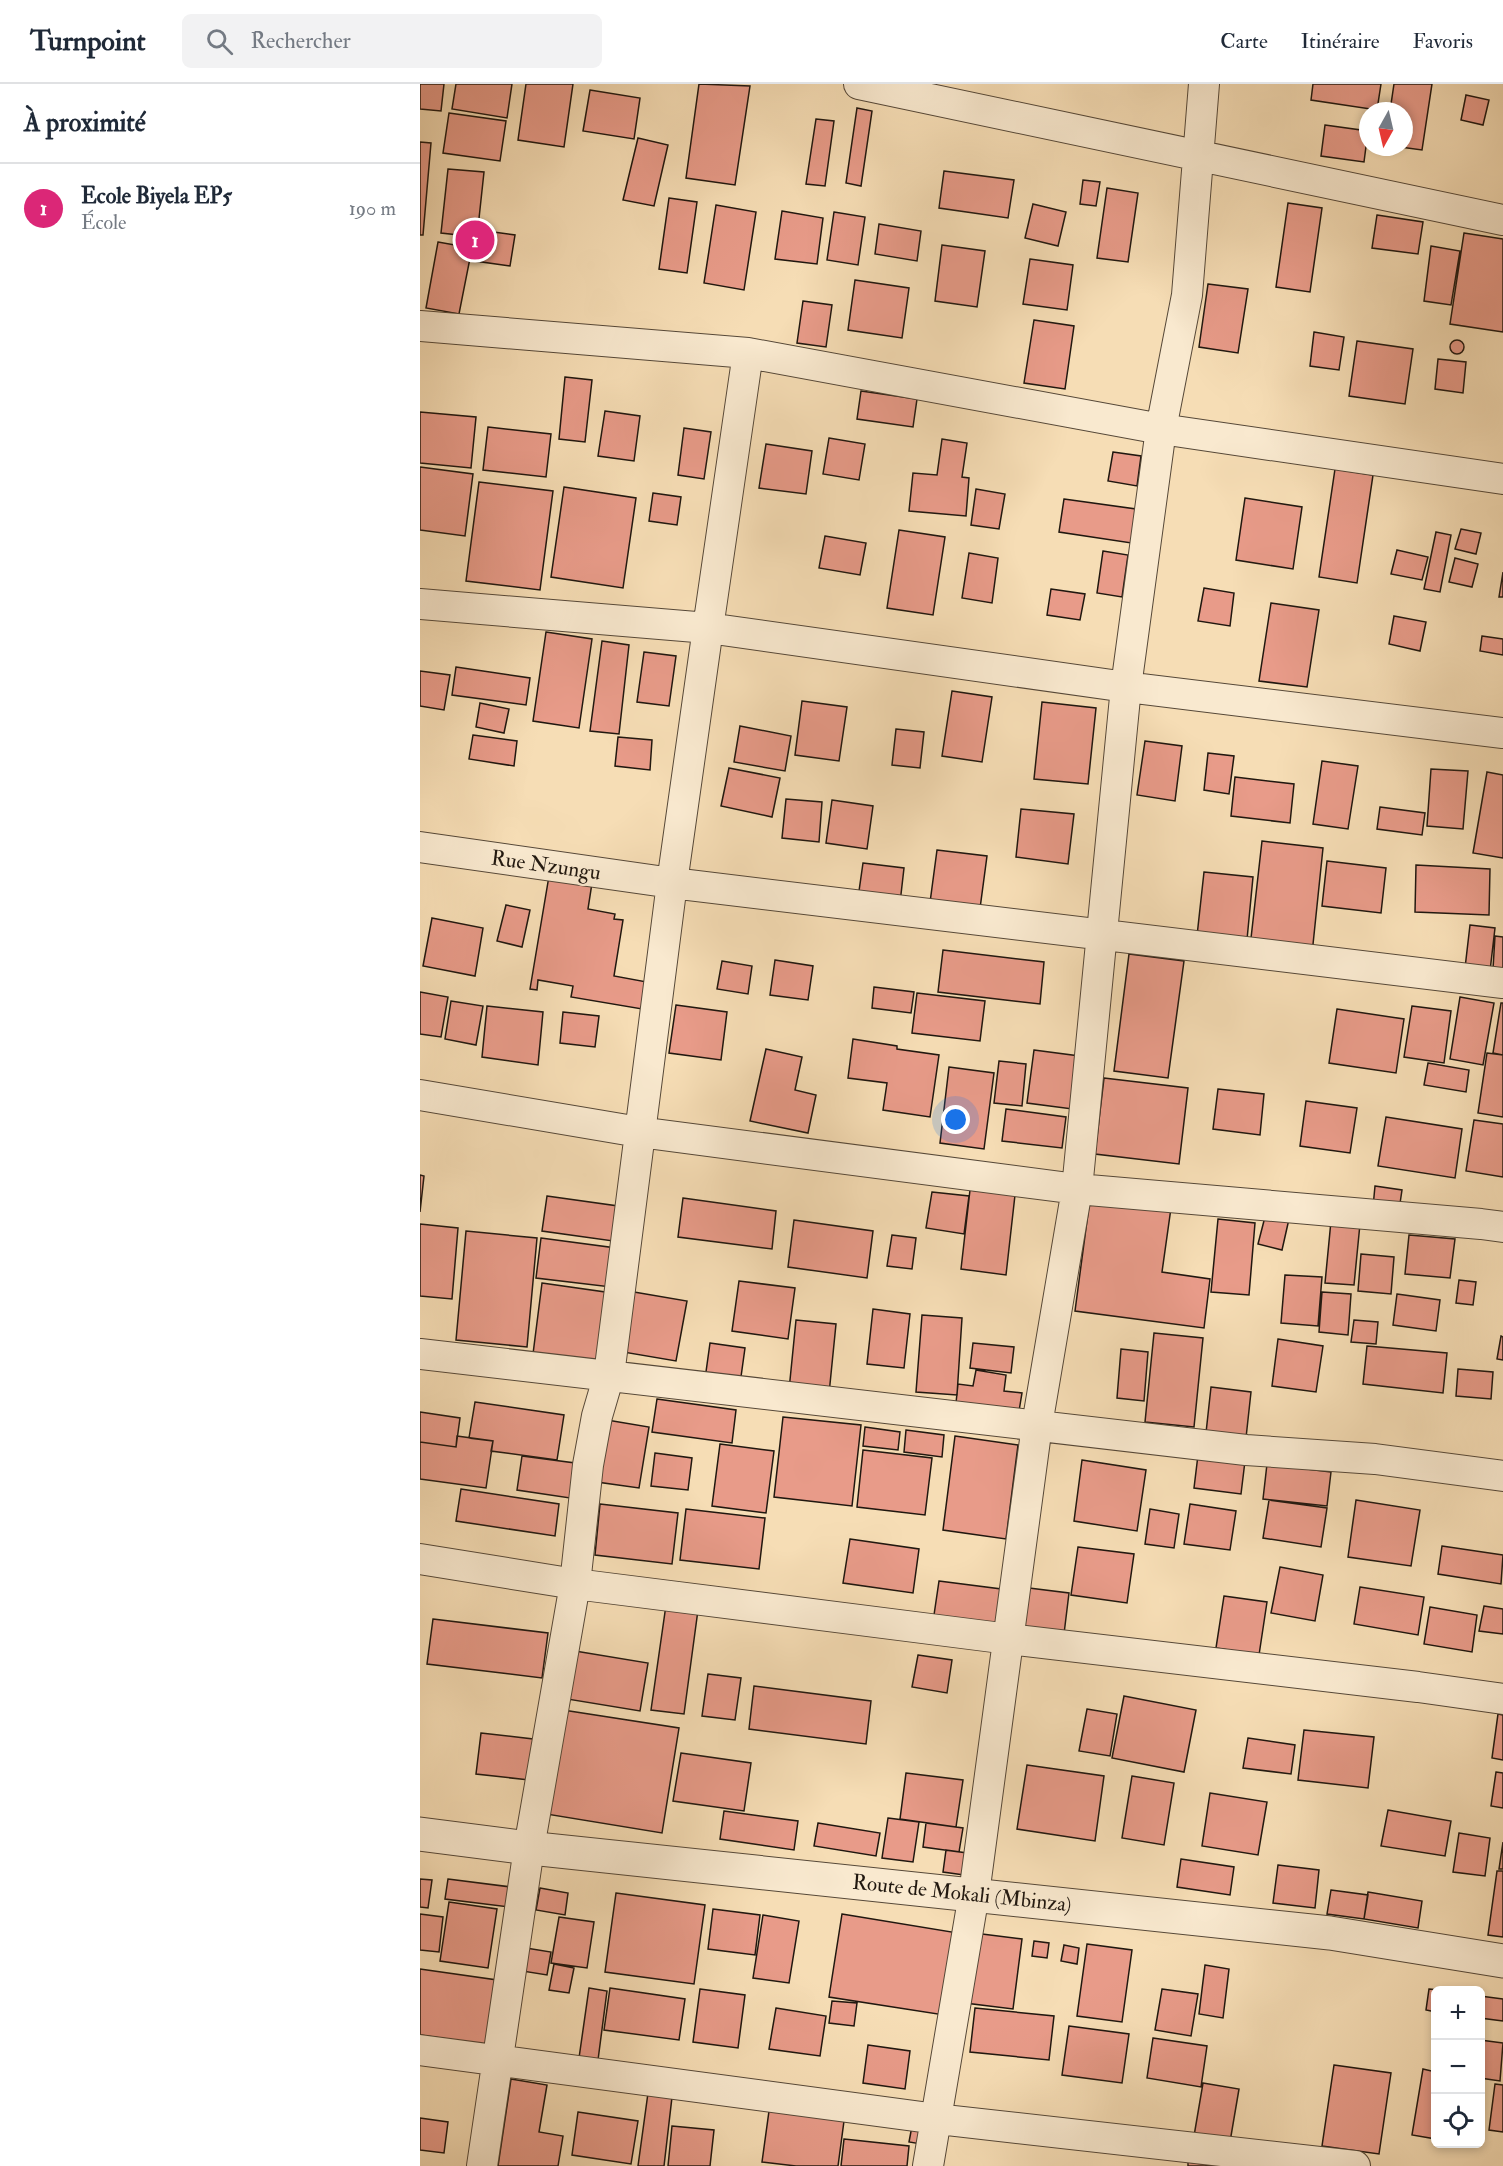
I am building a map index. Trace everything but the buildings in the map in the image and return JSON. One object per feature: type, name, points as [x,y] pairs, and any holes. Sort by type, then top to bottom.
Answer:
[{"type":"street","points":[[859,84],[1503,220]]},
{"type":"street","points":[[928,2166],[974,1894],[1037,1425],[1077,1189],[1126,687],[1161,429],[1186,295],[1204,84]]},
{"type":"street","points":[[420,326],[748,353],[1161,429],[1503,479]]},
{"type":"street","points":[[482,2166],[530,1848],[575,1584],[588,1465],[597,1416],[609,1375],[672,883],[748,353]]},
{"type":"street","points":[[420,604],[708,628],[1126,687],[1503,734]]},
{"type":"street","name":"Rue Nzungu","points":[[420,846],[672,883],[1503,983]]},
{"type":"street","points":[[420,1095],[639,1132],[1077,1189],[1503,1227]]},
{"type":"street","points":[[420,1354],[1246,1450],[1375,1458],[1503,1476]]},
{"type":"street","points":[[420,1559],[575,1584],[1503,1699]]},
{"type":"street","name":"Route de Mokali (Mbinza)","points":[[420,1834],[530,1848],[1330,1933],[1503,1961]]},
{"type":"street","points":[[420,2050],[937,2119],[1355,2166]]},
{"type":"place","name":"Ecole Biyela EP5","points":[[475,240]]}]
